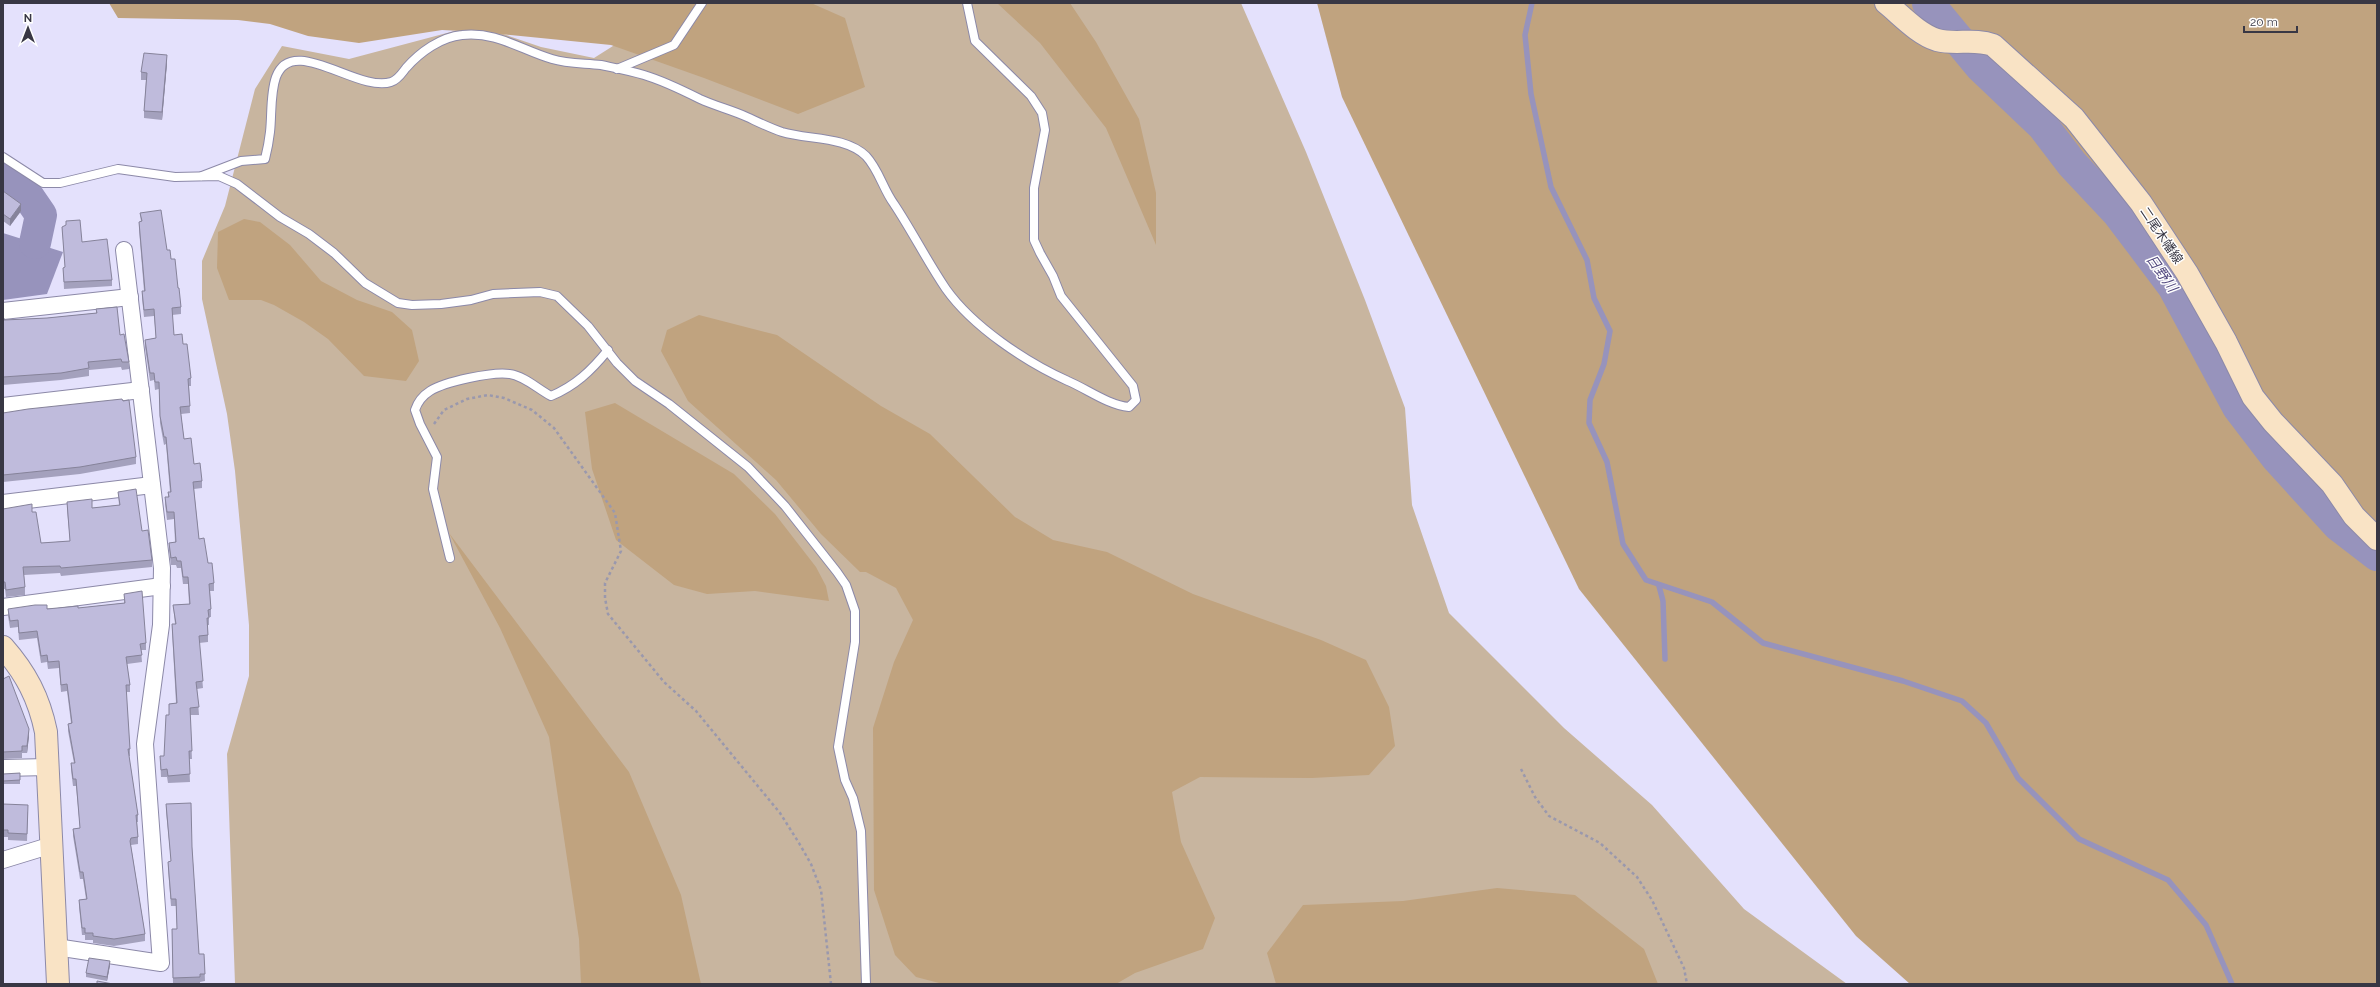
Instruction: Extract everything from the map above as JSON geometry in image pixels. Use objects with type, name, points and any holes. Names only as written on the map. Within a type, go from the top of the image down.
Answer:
[{"type":"main road","name":"二尾木幡線","points":[[1886,3],[1927,36],[1939,40],[1980,41],[1993,45],[2074,118],[2140,203],[2187,273],[2226,342],[2253,397],[2264,413],[2332,484],[2354,516],[2377,539]]},
{"type":"main road","points":[[3,647],[28,678],[42,710],[46,732],[58,984]]},
{"type":"street","points":[[56,947],[161,963],[145,744],[161,625],[162,586],[152,485],[124,250]]},
{"type":"street","points":[[3,311],[130,297]]},
{"type":"street","points":[[3,406],[141,390]]},
{"type":"street","points":[[3,503],[152,485]]},
{"type":"street","points":[[3,607],[162,586]]},
{"type":"street","points":[[3,768],[48,767]]},
{"type":"street","points":[[3,860],[52,845]]},
{"type":"lane","points":[[617,69],[674,45],[702,3]]},
{"type":"lane","points":[[202,176],[241,161],[265,160],[270,133],[276,76],[284,65],[292,60],[316,64],[354,79],[376,84],[388,83],[394,82],[407,67],[435,43],[462,35],[484,35],[522,46],[550,59],[617,69],[644,75],[678,87],[700,99],[780,131],[808,139],[829,139],[853,147],[864,154],[876,171],[889,198],[946,288],[959,305],[994,338],[1059,377],[1112,403],[1129,407],[1136,400],[1133,386],[1061,296],[1034,240],[1034,188],[1045,130],[1042,113],[1031,96],[975,41],[967,3]]},
{"type":"lane","points":[[3,157],[43,183],[60,184],[118,168],[175,177],[219,176],[237,184],[328,248],[375,290],[398,303],[412,305],[441,304],[471,300],[493,294],[540,292],[557,296],[588,326],[634,382],[670,404],[748,467],[785,506],[846,585],[855,610],[855,642],[838,747],[845,780],[853,798],[861,831],[866,984]]},
{"type":"lane","points":[[450,558],[433,488],[436,457],[415,410],[419,400],[431,390],[493,374],[511,374],[522,378],[551,396],[566,390],[584,377],[608,350]]},
{"type":"path","points":[[425,435],[444,410],[467,399],[488,395],[504,398],[532,410],[554,428],[615,512],[621,550],[605,583],[605,598],[608,614],[654,671],[696,710],[780,813],[811,864],[821,890],[831,984]]},
{"type":"path","points":[[1521,769],[1535,796],[1549,816],[1600,843],[1638,877],[1652,900],[1684,968],[1687,984]]},
{"type":"shaded area","points":[[109,3],[811,3],[845,18],[865,87],[798,114],[704,78],[611,45],[479,32],[442,30],[359,43],[308,36],[270,24],[238,20],[118,18]]},
{"type":"shaded area","points":[[681,3],[1241,3],[1306,152],[1365,300],[1405,408],[1412,505],[1449,613],[1564,728],[1652,805],[1744,909],[1847,984],[235,984],[227,754],[249,676],[249,625],[235,471],[227,414],[202,299],[202,261],[225,206],[255,89],[282,46],[349,59],[477,25],[541,47],[594,58]]},
{"type":"shaded area","points":[[997,3],[1070,3],[1096,42],[1139,119],[1156,193],[1156,245],[1106,128],[1040,43]]},
{"type":"shaded area","points":[[1317,3],[2377,3],[2377,984],[1910,984],[1856,936],[1579,589],[1342,97]]},
{"type":"shaded area","points":[[244,219],[260,222],[290,245],[321,281],[357,300],[392,312],[412,330],[419,361],[406,381],[364,376],[328,339],[304,322],[274,305],[261,300],[229,300],[217,268],[218,232]]},
{"type":"shaded area","points":[[3,233],[63,252],[47,294],[3,300]]},
{"type":"shaded area","points":[[699,315],[777,335],[881,406],[930,434],[1015,517],[1053,540],[1107,552],[1193,594],[1321,640],[1366,660],[1389,707],[1395,746],[1369,775],[1312,778],[1200,777],[1172,792],[1181,842],[1215,918],[1203,949],[1135,973],[1116,984],[943,984],[916,977],[895,955],[874,890],[873,728],[894,662],[913,620],[896,588],[866,572],[860,572],[821,534],[776,480],[688,401],[661,351],[667,330]]},
{"type":"shaded area","points":[[615,403],[734,474],[775,514],[816,567],[826,586],[829,601],[755,591],[707,594],[674,585],[616,540],[592,469],[585,412]]},
{"type":"shaded area","points":[[449,533],[629,772],[681,895],[701,984],[581,984],[579,939],[549,737],[500,628]]},
{"type":"shaded area","points":[[1497,888],[1575,895],[1644,949],[1658,984],[1276,984],[1267,953],[1303,905],[1403,901]]},
{"type":"building","points":[[144,53],[167,55],[162,112],[144,111],[147,73],[141,72]]},
{"type":"building","points":[[3,191],[21,204],[10,219],[3,214]]},
{"type":"building","points":[[161,210],[167,250],[170,250],[171,259],[175,259],[181,307],[172,308],[174,335],[182,334],[183,344],[187,344],[191,378],[188,379],[190,406],[180,407],[184,439],[191,438],[194,464],[200,463],[202,481],[193,482],[199,539],[204,538],[208,563],[212,563],[214,583],[209,584],[211,609],[208,610],[209,618],[207,618],[208,635],[199,636],[203,681],[196,682],[199,707],[190,708],[192,751],[189,751],[190,774],[168,776],[167,769],[161,770],[160,756],[164,756],[166,715],[169,715],[169,704],[177,703],[172,624],[176,624],[173,605],[190,604],[188,577],[183,577],[181,561],[177,561],[176,557],[171,558],[169,543],[176,542],[174,512],[167,512],[165,497],[169,497],[168,492],[171,492],[166,437],[164,437],[160,416],[159,382],[155,382],[154,373],[150,373],[145,340],[156,338],[154,309],[144,310],[142,291],[145,291],[139,222],[142,221],[140,213]]},
{"type":"building","points":[[80,220],[82,242],[107,239],[112,280],[64,282],[63,268],[65,267],[62,227],[66,225],[66,221]]},
{"type":"building","points":[[117,307],[120,335],[124,334],[129,362],[122,362],[121,359],[88,362],[89,368],[61,373],[3,377],[3,318],[4,320],[47,318],[97,313],[96,309]]},
{"type":"building","points":[[122,399],[123,401],[129,400],[136,457],[80,467],[3,475],[3,413]]},
{"type":"building","points":[[136,489],[142,531],[148,530],[152,560],[61,568],[60,566],[23,567],[25,587],[6,590],[5,582],[3,582],[3,509],[32,504],[32,512],[36,512],[41,543],[70,541],[67,502],[92,499],[92,508],[120,505],[118,492]]},
{"type":"building","points":[[142,591],[146,643],[140,644],[142,655],[126,657],[130,685],[126,685],[130,749],[128,749],[138,815],[136,815],[138,837],[131,838],[130,841],[145,934],[114,939],[93,936],[93,933],[85,933],[85,928],[82,928],[79,900],[87,899],[83,872],[80,872],[73,829],[80,828],[76,779],[73,779],[71,763],[75,763],[68,724],[72,723],[67,684],[61,685],[59,661],[48,662],[47,655],[41,656],[37,631],[19,633],[18,620],[10,621],[8,609],[35,605],[47,605],[47,609],[78,606],[78,608],[125,603],[124,594]]},
{"type":"building","points":[[9,676],[29,729],[27,746],[22,746],[22,751],[3,752],[3,679]]},
{"type":"building","points":[[20,773],[20,780],[3,781],[3,774]]},
{"type":"building","points":[[191,803],[192,847],[199,954],[204,954],[205,974],[200,974],[200,977],[173,978],[172,929],[177,929],[176,899],[171,899],[168,862],[171,861],[166,804]]},
{"type":"building","points":[[3,804],[28,805],[27,834],[8,833],[8,830],[3,830]]},
{"type":"building","points":[[89,958],[110,961],[107,977],[86,973]]},
{"type":"building","points":[[97,981],[113,984],[97,984]]},
{"type":"waterway","points":[[1532,3],[1525,35],[1531,94],[1551,187],[1587,260],[1594,298],[1610,331],[1604,364],[1590,400],[1589,423],[1607,462],[1623,544],[1646,580],[1712,602],[1763,643],[1903,681],[1962,701],[1986,723],[2018,778],[2079,839],[2168,880],[2206,925],[2232,984]]},
{"type":"waterway","name":"日野川","points":[[1928,3],[1981,67],[2043,126],[2072,164],[2118,213],[2173,286],[2238,407],[2277,458],[2338,525],[2377,555]]},
{"type":"waterway","points":[[3,175],[28,196],[41,215],[35,243]]},
{"type":"waterway","points":[[1659,586],[1663,601],[1665,659]]}]
